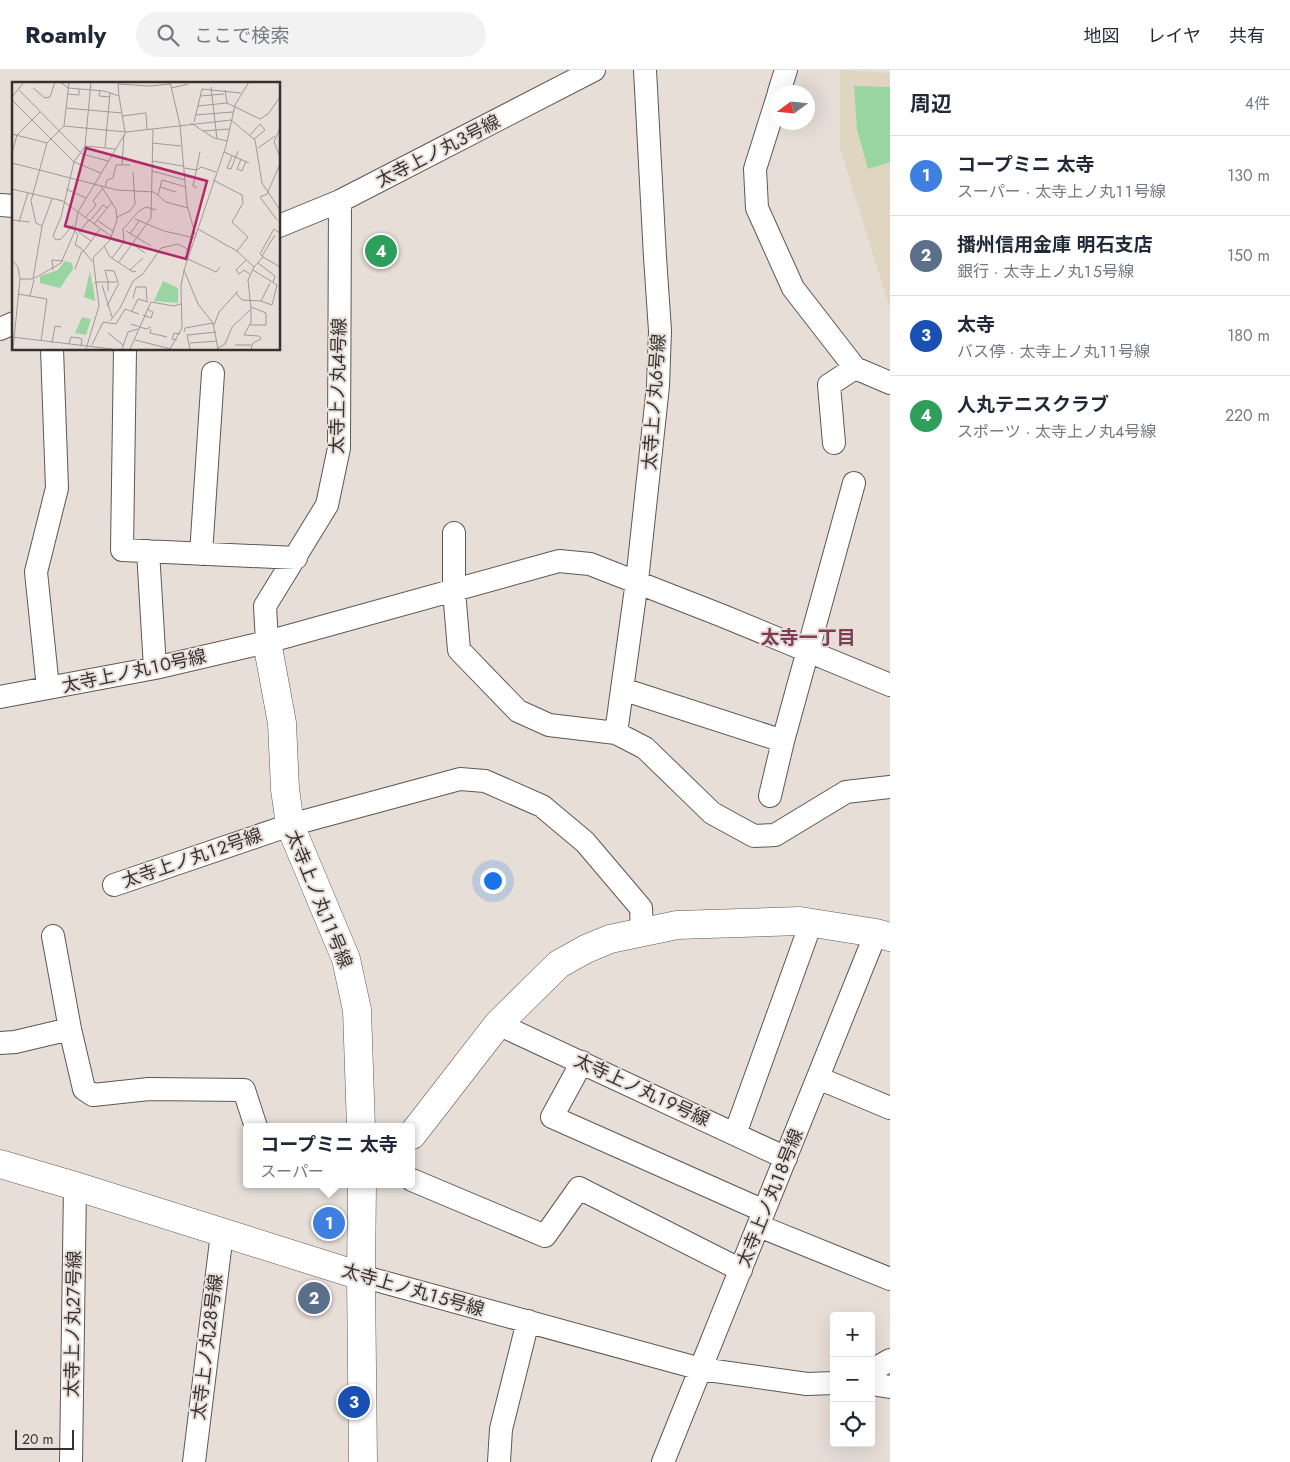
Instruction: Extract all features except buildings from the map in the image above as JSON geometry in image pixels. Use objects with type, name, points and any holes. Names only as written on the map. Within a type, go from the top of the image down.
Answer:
[{"type":"street","name":"太寺上ノ丸３号線","points":[[280,226],[340,201],[594,70]]},
{"type":"street","name":"太寺上ノ丸６号線","points":[[616,733],[637,581],[658,386],[660,331],[654,249],[646,70]]},
{"type":"street","points":[[781,85],[786,70]]},
{"type":"street","points":[[770,121],[755,169],[757,208],[793,288],[855,368],[890,383]]},
{"type":"street","name":"太寺上ノ丸４号線","points":[[267,642],[265,606],[327,505],[339,448],[340,201]]},
{"type":"street","points":[[0,329],[12,324]]},
{"type":"street","points":[[48,688],[36,572],[56,488],[52,350]]},
{"type":"street","points":[[125,350],[122,550],[296,558]]},
{"type":"street","points":[[834,443],[828,385],[855,368]]},
{"type":"street","points":[[201,554],[213,373]]},
{"type":"street","points":[[770,796],[783,741],[854,483]]},
{"type":"street","points":[[454,533],[454,591],[459,650],[518,711],[549,725],[616,733],[645,748],[712,813],[754,836],[775,835],[846,792],[890,787]]},
{"type":"street","points":[[148,552],[156,668]]},
{"type":"street","name":"太寺上ノ丸１０号線","points":[[0,698],[156,668],[267,642],[559,561],[590,564],[637,581],[890,685]]},
{"type":"street","name":"太寺上ノ丸１１号線","points":[[267,642],[282,723],[285,789],[290,825],[346,959],[357,1010],[361,1123]]},
{"type":"street","points":[[622,689],[783,741]]},
{"type":"street","name":"太寺上ノ丸１２号線","points":[[114,885],[290,825],[460,778],[485,781],[542,806],[584,842],[641,908],[642,932]]},
{"type":"street","points":[[415,1131],[498,1024],[559,964],[586,949],[610,939],[677,925],[800,921],[883,935]]},
{"type":"street","points":[[735,1134],[811,923]]},
{"type":"street","name":"太寺上ノ丸１８号線","points":[[663,1462],[818,1078],[883,935]]},
{"type":"street","points":[[53,936],[70,1029],[84,1089],[93,1095],[149,1089],[244,1090],[255,1123]]},
{"type":"street","name":"太寺上ノ丸１９号線","points":[[498,1024],[786,1158]]},
{"type":"street","points":[[0,1042],[15,1042],[70,1029]]},
{"type":"street","points":[[582,1062],[552,1117],[890,1279]]},
{"type":"street","points":[[818,1078],[890,1108]]},
{"type":"street","name":"太寺上ノ丸１５号線","points":[[0,1164],[361,1276],[701,1369],[807,1384],[830,1383]]},
{"type":"street","points":[[415,1181],[545,1236],[579,1188],[741,1270]]},
{"type":"street","name":"太寺上ノ丸２７号線","points":[[70,1462],[75,1186]]},
{"type":"street","points":[[363,1462],[361,1276],[364,1188]]},
{"type":"street","name":"太寺上ノ丸２８号線","points":[[194,1462],[222,1233]]},
{"type":"street","points":[[499,1462],[501,1430],[528,1322]]},
{"type":"street","points":[[875,1369],[890,1360]]},
{"type":"street","points":[[875,1385],[890,1387]]},
{"type":"shaded area","points":[[840,70],[890,73],[890,309],[840,148]]},
{"type":"green space","points":[[854,86],[890,87],[890,162],[868,169],[857,129]]},
{"type":"place","name":"人丸テニスクラブ","points":[[381,251]]},
{"type":"place","name":"コープミニ 太寺","points":[[329,1223]]},
{"type":"place","name":"播州信用金庫 明石支店","points":[[314,1298]]},
{"type":"place","name":"太寺","points":[[354,1402]]},
{"type":"district","name":"太寺一丁目","points":[[808,637]]}]
